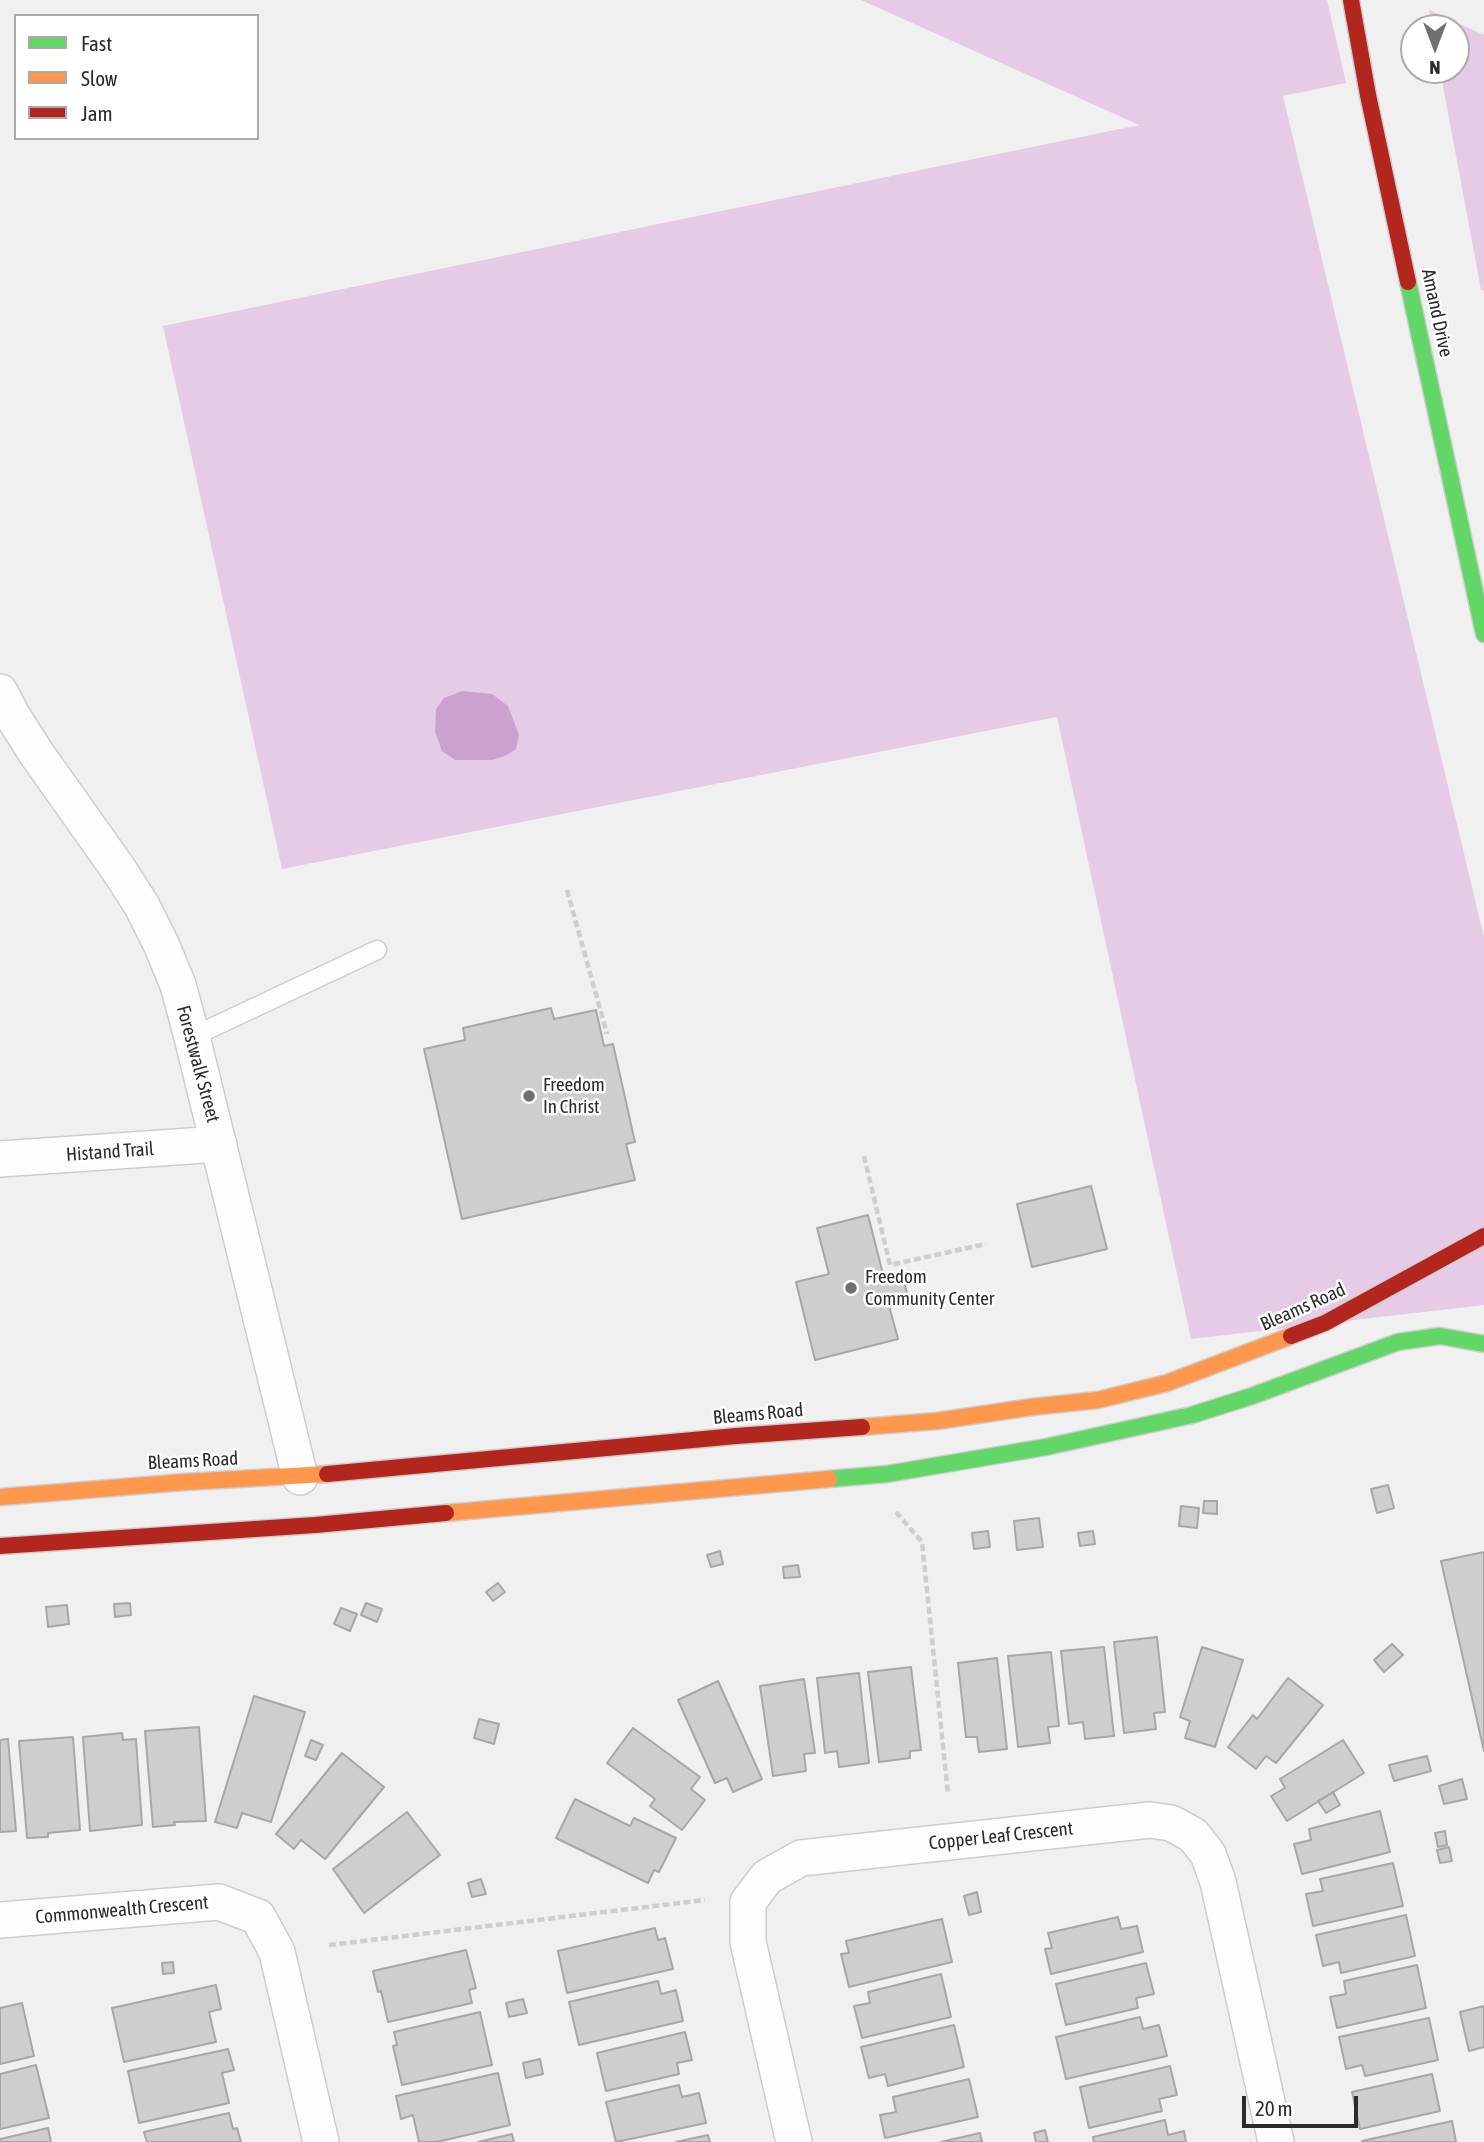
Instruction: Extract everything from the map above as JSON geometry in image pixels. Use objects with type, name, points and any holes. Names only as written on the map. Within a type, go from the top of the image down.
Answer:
[{"type":"main road","name":"Amand Drive","points":[[1351,0],[1368,95],[1484,634]]},
{"type":"main road","name":"Bleams Road","points":[[0,1497],[185,1482],[300,1477],[736,1436],[937,1421],[1098,1400],[1167,1383],[1325,1323],[1484,1236]]},
{"type":"main road","points":[[0,1546],[328,1524],[887,1474],[1046,1447],[1192,1415],[1252,1396],[1398,1342],[1440,1336],[1484,1344]]},
{"type":"street","name":"Forestwalk Street","points":[[0,692],[36,753],[142,906],[177,985],[219,1144],[300,1477]]},
{"type":"street","name":"Histand Trail","points":[[0,1159],[219,1144]]},
{"type":"street","name":"Copper Leaf Crescent","points":[[794,2142],[748,1942],[748,1902],[767,1877],[800,1858],[1150,1820],[1171,1823],[1193,1835],[1208,1854],[1218,1882],[1276,2142]]},
{"type":"street","name":"Commonwealth Crescent","points":[[0,1920],[219,1902],[258,1917],[277,1952],[321,2142]]},
{"type":"lane","points":[[192,1037],[377,950]]},
{"type":"path","points":[[567,890],[607,1034]]},
{"type":"path","points":[[864,1156],[890,1265],[986,1244]]},
{"type":"path","points":[[922,1542],[948,1794]]},
{"type":"path","points":[[329,1945],[705,1900]]},
{"type":"shaded area","points":[[861,0],[1327,0],[1346,83],[1283,96],[1484,937],[1484,1305],[1191,1339],[1057,717],[282,869],[163,326],[1139,125]]},
{"type":"shaded area","points":[[1470,29],[1484,35],[1484,291],[1481,290],[1443,84],[1470,84]]},
{"type":"shaded area","points":[[462,691],[492,694],[508,706],[519,735],[516,749],[492,760],[455,760],[442,751],[435,732],[436,709],[444,698]]},
{"type":"building","name":"Freedom In Christ","points":[[551,1008],[554,1019],[596,1010],[604,1046],[613,1044],[635,1142],[626,1144],[635,1180],[462,1219],[424,1049],[465,1040],[463,1028]]},
{"type":"building","points":[[1091,1186],[1107,1249],[1032,1267],[1017,1204]]},
{"type":"building","name":"Freedom Community Center","points":[[868,1215],[884,1278],[902,1274],[907,1293],[887,1298],[898,1339],[815,1360],[796,1282],[829,1274],[817,1228]]},
{"type":"building","points":[[1388,1485],[1394,1508],[1377,1513],[1371,1489]]},
{"type":"building","points":[[1204,1501],[1217,1501],[1217,1514],[1203,1513]]},
{"type":"building","points":[[1181,1506],[1199,1508],[1197,1528],[1179,1526]]},
{"type":"building","points":[[1039,1518],[1043,1547],[1017,1550],[1014,1521]]},
{"type":"building","points":[[988,1531],[990,1547],[974,1549],[972,1533]]},
{"type":"building","points":[[1093,1531],[1095,1544],[1080,1546],[1078,1533]]},
{"type":"building","points":[[720,1551],[723,1564],[711,1567],[707,1555]]},
{"type":"building","points":[[1484,1552],[1484,1751],[1441,1561]]},
{"type":"building","points":[[798,1565],[800,1577],[784,1578],[783,1567]]},
{"type":"building","points":[[498,1583],[505,1592],[493,1601],[486,1592]]},
{"type":"building","points":[[130,1603],[131,1615],[115,1617],[114,1604]]},
{"type":"building","points":[[366,1603],[382,1609],[377,1622],[361,1615]]},
{"type":"building","points":[[67,1605],[69,1624],[48,1627],[46,1607]]},
{"type":"building","points":[[341,1608],[357,1614],[350,1631],[334,1624]]},
{"type":"building","points":[[1157,1637],[1165,1712],[1154,1713],[1156,1729],[1124,1733],[1114,1642]]},
{"type":"building","points":[[1392,1644],[1403,1655],[1384,1672],[1374,1660]]},
{"type":"building","points":[[1104,1647],[1114,1736],[1085,1739],[1083,1722],[1069,1724],[1061,1651]]},
{"type":"building","points":[[1202,1647],[1243,1660],[1215,1747],[1185,1738],[1190,1721],[1180,1717]]},
{"type":"building","points":[[1051,1652],[1059,1726],[1048,1727],[1050,1743],[1018,1747],[1008,1656]]},
{"type":"building","points":[[997,1658],[1007,1749],[979,1752],[977,1737],[966,1737],[958,1663]]},
{"type":"building","points":[[911,1667],[921,1750],[910,1751],[910,1758],[879,1762],[868,1672]]},
{"type":"building","points":[[859,1673],[869,1763],[839,1767],[837,1751],[825,1753],[817,1678]]},
{"type":"building","points":[[1288,1678],[1323,1705],[1276,1763],[1266,1756],[1256,1769],[1228,1747],[1253,1715],[1257,1719]]},
{"type":"building","points":[[804,1679],[815,1753],[804,1754],[806,1771],[773,1776],[760,1686]]},
{"type":"building","points":[[718,1681],[762,1779],[733,1792],[727,1778],[715,1783],[678,1700]]},
{"type":"building","points":[[254,1696],[305,1712],[271,1822],[242,1813],[237,1828],[215,1822]]},
{"type":"building","points":[[479,1719],[499,1724],[494,1744],[474,1738]]},
{"type":"building","points":[[199,1727],[206,1821],[174,1822],[175,1825],[153,1827],[145,1731]]},
{"type":"building","points":[[633,1728],[700,1777],[691,1789],[705,1800],[682,1830],[650,1806],[655,1799],[607,1763]]},
{"type":"building","points":[[122,1733],[123,1740],[136,1739],[142,1825],[90,1831],[83,1737]]},
{"type":"building","points":[[73,1737],[80,1830],[48,1833],[48,1837],[27,1838],[19,1741]]},
{"type":"building","points":[[8,1739],[16,1831],[0,1832],[0,1740]]},
{"type":"building","points":[[311,1740],[323,1745],[316,1760],[305,1756]]},
{"type":"building","points":[[1343,1740],[1364,1773],[1287,1821],[1271,1796],[1285,1788],[1280,1779]]},
{"type":"building","points":[[342,1753],[384,1787],[325,1859],[301,1840],[294,1849],[276,1834]]},
{"type":"building","points":[[1427,1756],[1431,1771],[1394,1781],[1389,1765]]},
{"type":"building","points":[[1462,1779],[1467,1799],[1444,1804],[1439,1786]]},
{"type":"building","points":[[1333,1792],[1340,1805],[1326,1813],[1318,1801]]},
{"type":"building","points":[[575,1799],[630,1826],[634,1818],[676,1838],[659,1872],[654,1870],[648,1883],[556,1838]]},
{"type":"building","points":[[1380,1811],[1390,1852],[1302,1874],[1294,1844],[1311,1840],[1309,1829]]},
{"type":"building","points":[[407,1812],[440,1855],[364,1913],[333,1869]]},
{"type":"building","points":[[1445,1831],[1447,1845],[1438,1847],[1435,1833]]},
{"type":"building","points":[[1449,1847],[1452,1861],[1440,1863],[1437,1850]]},
{"type":"building","points":[[1393,1863],[1403,1906],[1313,1926],[1306,1894],[1323,1891],[1320,1879]]},
{"type":"building","points":[[481,1879],[486,1894],[472,1897],[468,1883]]},
{"type":"building","points":[[977,1892],[981,1912],[969,1915],[964,1896]]},
{"type":"building","points":[[1406,1915],[1415,1956],[1341,1973],[1339,1962],[1323,1966],[1316,1935]]},
{"type":"building","points":[[1118,1917],[1121,1929],[1137,1926],[1143,1952],[1051,1974],[1045,1949],[1052,1948],[1048,1933]]},
{"type":"building","points":[[942,1919],[952,1962],[849,1987],[841,1954],[849,1953],[846,1941]]},
{"type":"building","points":[[655,1928],[658,1940],[665,1938],[673,1969],[567,1993],[558,1951]]},
{"type":"building","points":[[466,1950],[476,1988],[469,1990],[472,2003],[388,2022],[373,1971]]},
{"type":"building","points":[[173,1962],[174,1973],[163,1974],[162,1963]]},
{"type":"building","points":[[1146,1963],[1154,1994],[1136,1998],[1138,2008],[1066,2025],[1056,1984]]},
{"type":"building","points":[[1417,1965],[1426,2008],[1337,2028],[1330,1997],[1346,1994],[1344,1981]]},
{"type":"building","points":[[941,1974],[951,2017],[862,2038],[854,2006],[870,2003],[868,1992]]},
{"type":"building","points":[[658,1981],[661,1994],[676,1990],[683,2021],[579,2045],[569,2002]]},
{"type":"building","points":[[216,1985],[221,2009],[209,2012],[216,2042],[124,2062],[112,2008]]},
{"type":"building","points":[[523,1999],[527,2013],[509,2017],[506,2003]]},
{"type":"building","points":[[22,2003],[34,2056],[0,2064],[0,2008]]},
{"type":"building","points":[[1484,2006],[1484,2047],[1469,2051],[1460,2012]]},
{"type":"building","points":[[480,2012],[492,2065],[402,2085],[393,2046],[397,2045],[394,2032]]},
{"type":"building","points":[[1140,2017],[1143,2029],[1159,2025],[1167,2056],[1066,2079],[1056,2037]]},
{"type":"building","points":[[1429,2018],[1438,2060],[1365,2076],[1362,2065],[1346,2069],[1339,2037]]},
{"type":"building","points":[[954,2025],[964,2067],[888,2086],[885,2074],[869,2078],[861,2047]]},
{"type":"building","points":[[685,2032],[692,2060],[677,2063],[679,2074],[606,2091],[597,2053]]},
{"type":"building","points":[[228,2049],[234,2070],[222,2073],[229,2103],[139,2123],[128,2071]]},
{"type":"building","points":[[540,2059],[543,2074],[526,2078],[523,2063]]},
{"type":"building","points":[[36,2065],[49,2118],[0,2129],[0,2074]]},
{"type":"building","points":[[1170,2066],[1177,2095],[1159,2099],[1162,2111],[1089,2128],[1080,2087]]},
{"type":"building","points":[[498,2073],[510,2125],[437,2142],[419,2142],[413,2115],[401,2119],[396,2096]]},
{"type":"building","points":[[1432,2074],[1440,2111],[1360,2129],[1352,2092]]},
{"type":"building","points":[[969,2079],[978,2117],[885,2138],[880,2115],[896,2112],[893,2097]]},
{"type":"building","points":[[679,2085],[682,2097],[699,2093],[706,2123],[616,2142],[606,2102]]},
{"type":"building","points":[[229,2113],[233,2129],[237,2128],[241,2142],[147,2142],[144,2132]]},
{"type":"building","points":[[1165,2120],[1168,2135],[1184,2131],[1186,2142],[1094,2142],[1093,2137]]},
{"type":"building","points":[[1452,2121],[1456,2142],[1362,2141]]},
{"type":"building","points":[[48,2128],[51,2142],[0,2142],[0,2139]]},
{"type":"building","points":[[1045,2130],[1048,2142],[1036,2142],[1034,2133]]},
{"type":"building","points":[[980,2133],[982,2142],[941,2142]]},
{"type":"building","points":[[512,2134],[514,2142],[478,2142]]},
{"type":"building","points":[[708,2135],[710,2142],[676,2142]]},
{"type":"traffic: fast","points":[[1408,282],[1484,634]]},
{"type":"traffic: fast","points":[[829,1479],[887,1474],[1046,1447],[1192,1415],[1252,1396],[1398,1342],[1440,1336],[1484,1344]]},
{"type":"traffic: slow","points":[[862,1427],[937,1421],[1098,1400],[1167,1383],[1291,1336]]},
{"type":"traffic: slow","points":[[0,1497],[327,1474]]},
{"type":"traffic: slow","points":[[446,1513],[829,1479]]},
{"type":"traffic: jam","points":[[1351,0],[1368,95],[1408,282]]},
{"type":"traffic: jam","points":[[1291,1336],[1325,1323],[1484,1236]]},
{"type":"traffic: jam","points":[[327,1474],[862,1427]]},
{"type":"traffic: jam","points":[[0,1546],[315,1525],[446,1513]]},
{"type":"place","name":"Freedom In Christ","points":[[529,1096]]},
{"type":"place","name":"Freedom Community Center","points":[[851,1288]]}]
